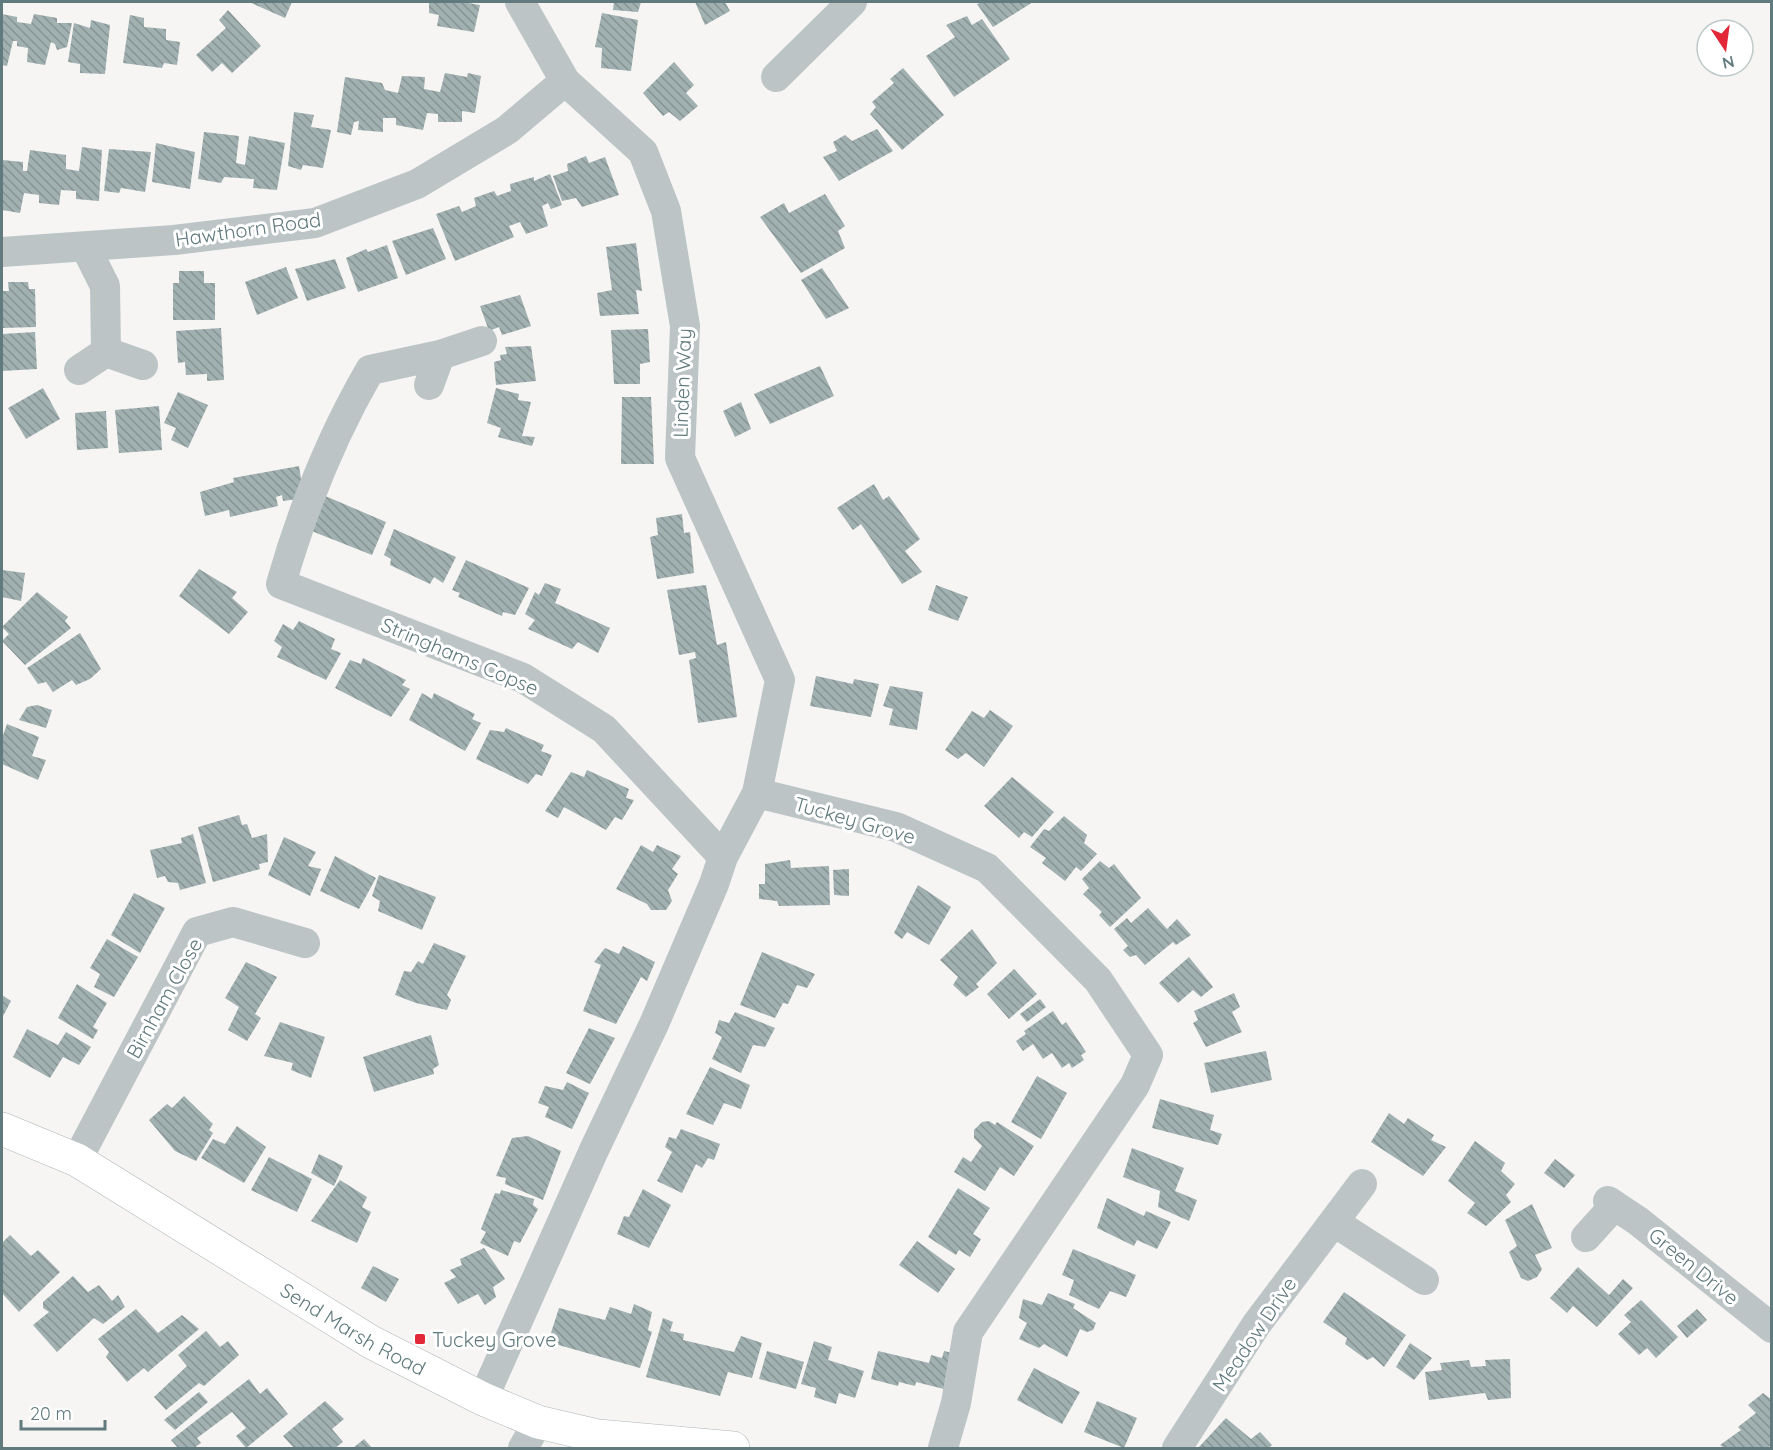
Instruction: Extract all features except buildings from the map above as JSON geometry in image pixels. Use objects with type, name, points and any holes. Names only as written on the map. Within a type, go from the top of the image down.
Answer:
[{"type":"main road","name":"Send Marsh Road","points":[[2,1128],[77,1160],[371,1342],[483,1399],[531,1435],[598,1436],[733,1449]]},
{"type":"street","name":"Linden Way","points":[[520,2],[565,81],[643,153],[666,211],[685,326],[680,458],[780,680],[757,793]]},
{"type":"street","points":[[776,77],[852,2]]},
{"type":"street","name":"Hawthorn Road","points":[[2,252],[86,248],[174,240],[315,223],[417,184],[507,130],[565,81]]},
{"type":"street","points":[[86,248],[105,286],[106,352]]},
{"type":"street","points":[[429,385],[440,355],[482,341]]},
{"type":"street","points":[[106,352],[143,365]]},
{"type":"street","points":[[79,370],[106,352]]},
{"type":"street","name":"Stringhams Copse","points":[[440,355],[370,370],[342,420],[300,517],[281,584],[523,678],[604,729],[723,857]]},
{"type":"street","points":[[483,1399],[594,1150],[654,1024],[714,885],[723,857],[757,793]]},
{"type":"street","name":"Tuckey Grove","points":[[757,793],[896,827],[987,868],[1098,980],[1148,1055],[1135,1085],[968,1332],[957,1403],[943,1449]]},
{"type":"street","name":"Birnham Close","points":[[77,1160],[197,932],[233,922],[305,943]]},
{"type":"street","name":"Meadow Drive","points":[[1177,1449],[1256,1325],[1362,1184]]},
{"type":"street","name":"Green Drive","points":[[1586,1237],[1611,1204],[1638,1221],[1772,1328]]},
{"type":"street","points":[[1334,1222],[1424,1280]]},
{"type":"place","name":"Tuckey Grove","points":[[420,1339]]}]
